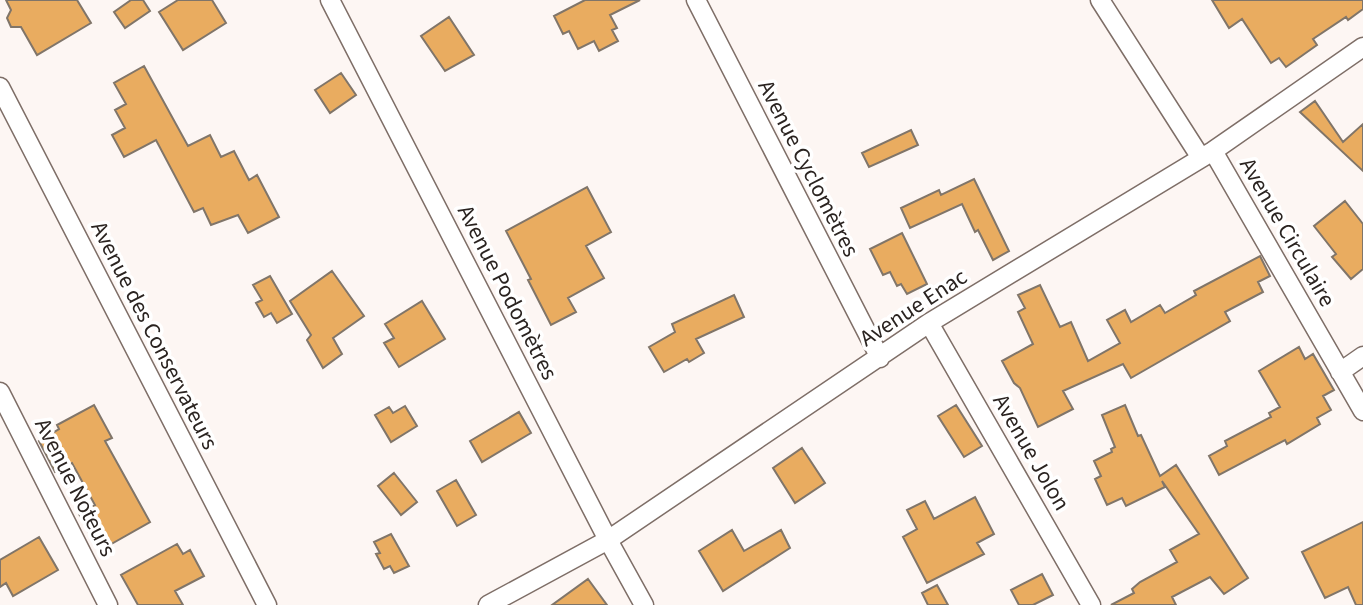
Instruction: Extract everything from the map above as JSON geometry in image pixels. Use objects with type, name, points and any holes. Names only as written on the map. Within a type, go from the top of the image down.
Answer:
[{"type":"street","name":"Avenue Podomètres","points":[[330,0],[643,605]]},
{"type":"street","name":"Avenue Cyclomètres","points":[[695,0],[880,358]]},
{"type":"street","name":"Avenue Circulaire","points":[[1100,0],[1207,154],[1363,411]]},
{"type":"street","name":"Avenue Enac","points":[[488,605],[608,540],[929,323],[1207,154],[1363,47]]},
{"type":"street","name":"Avenue des Conservateurs","points":[[0,87],[267,605]]},
{"type":"street","name":"Avenue Jolon","points":[[929,323],[1091,605]]},
{"type":"street","points":[[1340,372],[1363,356]]},
{"type":"street","name":"Avenue Noteurs","points":[[0,392],[108,605]]},
{"type":"building","points":[[6,0],[77,0],[91,23],[37,55],[21,27],[11,27],[7,18],[11,10]]},
{"type":"building","points":[[131,0],[143,0],[150,11],[125,28],[114,12]]},
{"type":"building","points":[[178,0],[212,0],[226,23],[183,50],[159,12]]},
{"type":"building","points":[[585,0],[640,0],[610,15],[617,28],[612,30],[618,41],[599,51],[594,41],[578,49],[569,31],[563,34],[554,16]]},
{"type":"building","points":[[1212,0],[1363,0],[1363,9],[1313,39],[1317,45],[1286,67],[1279,58],[1271,63],[1242,19],[1229,28]]},
{"type":"building","points":[[449,17],[474,55],[445,71],[421,36]]},
{"type":"building","points":[[144,66],[188,146],[210,135],[221,157],[234,151],[249,180],[257,175],[279,217],[248,233],[238,215],[211,225],[203,208],[194,212],[156,140],[124,157],[112,135],[125,128],[115,110],[126,104],[114,83]]},
{"type":"building","points":[[341,73],[356,95],[330,113],[315,90]]},
{"type":"building","points":[[1315,101],[1343,142],[1363,124],[1363,171],[1300,112]]},
{"type":"building","points":[[911,130],[918,145],[869,167],[862,153]]},
{"type":"building","points":[[974,179],[1009,251],[993,260],[978,230],[975,232],[962,204],[910,228],[901,208],[939,190],[941,195]]},
{"type":"building","points":[[587,187],[611,232],[586,246],[604,278],[568,298],[576,312],[551,325],[506,231]]},
{"type":"building","points":[[1345,201],[1363,224],[1363,269],[1351,279],[1332,257],[1336,254],[1314,226]]},
{"type":"building","points":[[902,233],[927,284],[907,294],[901,284],[897,286],[890,272],[883,275],[870,249]]},
{"type":"building","points":[[1260,256],[1270,276],[1258,282],[1263,292],[1225,312],[1230,321],[1131,378],[1123,364],[1063,391],[1073,409],[1038,427],[1020,388],[1014,383],[1002,361],[1033,344],[1018,312],[1025,308],[1018,295],[1040,285],[1060,327],[1071,322],[1088,361],[1120,343],[1107,320],[1125,310],[1131,322],[1160,305],[1165,313],[1196,295],[1194,291]]},
{"type":"building","points":[[332,271],[364,316],[333,338],[342,354],[323,368],[307,340],[311,335],[290,301]]},
{"type":"building","points":[[270,276],[292,314],[277,323],[271,313],[264,317],[256,303],[262,300],[253,285]]},
{"type":"building","points":[[734,295],[744,317],[696,339],[704,353],[664,372],[649,347],[675,332],[672,324]]},
{"type":"building","points":[[422,301],[445,339],[399,367],[384,343],[394,338],[385,324]]},
{"type":"building","points":[[1299,347],[1305,359],[1313,354],[1334,390],[1323,396],[1331,410],[1317,418],[1320,424],[1287,444],[1285,440],[1219,475],[1209,456],[1227,446],[1225,441],[1271,417],[1269,413],[1280,407],[1259,371]]},
{"type":"building","points":[[94,405],[112,438],[105,441],[150,522],[99,551],[79,514],[95,505],[72,463],[55,472],[39,441],[59,429],[57,425]]},
{"type":"building","points":[[956,405],[982,446],[964,457],[938,416]]},
{"type":"building","points":[[1125,405],[1160,476],[1176,465],[1248,578],[1224,594],[1210,577],[1172,597],[1176,605],[1111,605],[1134,593],[1132,589],[1140,582],[1177,562],[1170,550],[1199,534],[1162,481],[1165,487],[1126,506],[1122,498],[1107,505],[1095,479],[1101,476],[1094,461],[1112,452],[1111,449],[1115,447],[1102,415]]},
{"type":"building","points":[[405,406],[417,426],[391,442],[375,415],[389,407],[393,413]]},
{"type":"building","points":[[519,412],[531,433],[482,462],[470,441]]},
{"type":"building","points":[[802,448],[825,483],[795,503],[773,468]]},
{"type":"building","points":[[394,473],[417,502],[401,515],[378,486]]},
{"type":"building","points":[[456,480],[476,515],[457,526],[437,491]]},
{"type":"building","points":[[975,497],[994,534],[977,543],[984,554],[927,583],[903,537],[917,529],[907,510],[925,501],[934,519]]},
{"type":"building","points":[[1363,522],[1363,605],[1356,605],[1348,587],[1325,598],[1302,552]]},
{"type":"building","points":[[732,530],[744,551],[781,530],[790,548],[723,591],[699,551]]},
{"type":"building","points":[[391,534],[409,566],[394,573],[390,566],[384,569],[376,554],[380,553],[374,542]]},
{"type":"building","points":[[39,537],[58,570],[13,596],[6,583],[0,587],[0,560]]},
{"type":"building","points":[[177,544],[183,554],[190,550],[204,576],[175,591],[183,605],[138,605],[121,575]]},
{"type":"building","points":[[1042,574],[1053,595],[1033,605],[1019,605],[1011,590]]},
{"type":"building","points":[[588,579],[607,605],[552,605]]},
{"type":"building","points":[[937,585],[948,605],[928,605],[922,593]]}]
